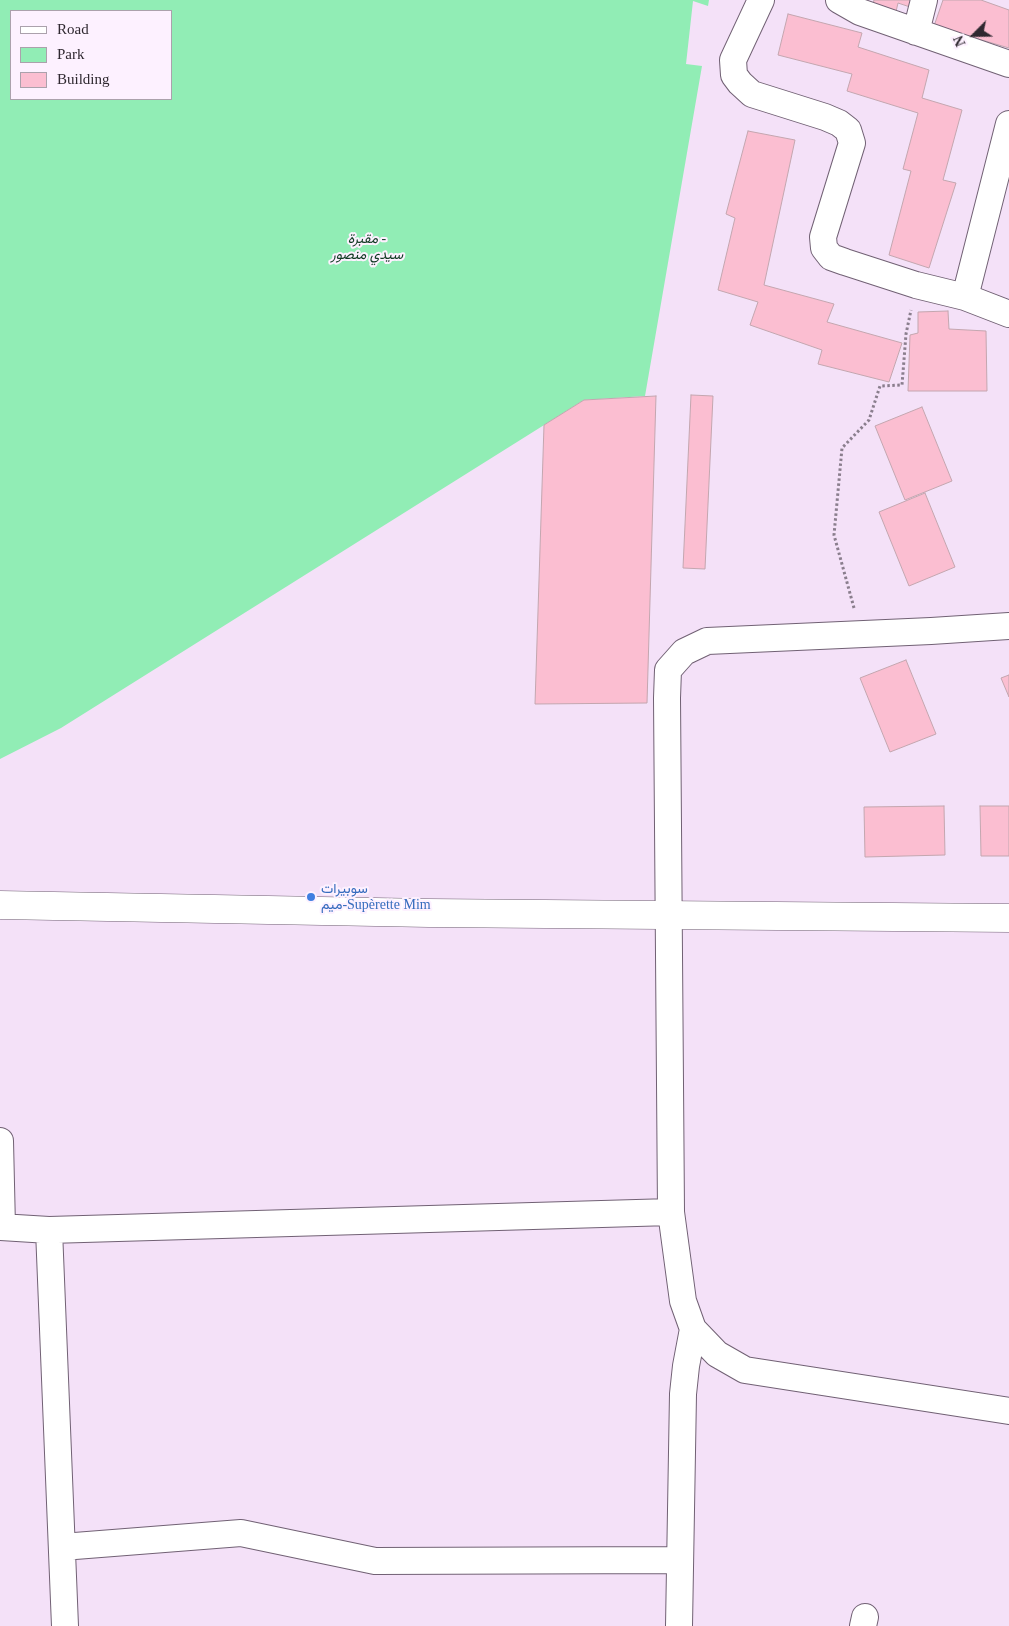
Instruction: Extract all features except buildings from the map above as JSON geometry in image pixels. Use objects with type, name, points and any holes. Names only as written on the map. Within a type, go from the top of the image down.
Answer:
[{"type":"main road","points":[[0,905],[429,913],[1009,918]]},
{"type":"street","points":[[761,0],[733,60],[734,75],[752,94],[826,116],[839,123],[848,130],[852,143],[823,238],[824,248],[831,257],[916,285],[965,297],[1009,314]]},
{"type":"street","points":[[839,0],[860,12],[1009,64]]},
{"type":"street","points":[[916,32],[924,0]]},
{"type":"street","points":[[965,297],[1009,124]]},
{"type":"street","points":[[1009,626],[707,641],[684,652],[668,670],[667,698],[671,1212],[683,1301],[693,1329],[717,1354],[744,1370],[1009,1411]]},
{"type":"street","points":[[0,1141],[1,1227],[49,1230],[671,1212]]},
{"type":"street","points":[[49,1230],[65,1626]]},
{"type":"street","points":[[679,1626],[683,1394],[693,1329]]},
{"type":"street","points":[[62,1547],[241,1533],[375,1561],[680,1560]]},
{"type":"path","points":[[861,634],[834,535],[842,448],[869,420],[880,386],[902,386],[906,334],[916,285]]},
{"type":"green space","name":"مقبرة - سيدي منصور","points":[[0,0],[709,0],[708,6],[693,1],[686,64],[702,66],[645,396],[584,400],[61,728],[0,759]]},
{"type":"place","name":"سوبيرات ميم-Supèrette Mim","points":[[311,897]]}]
